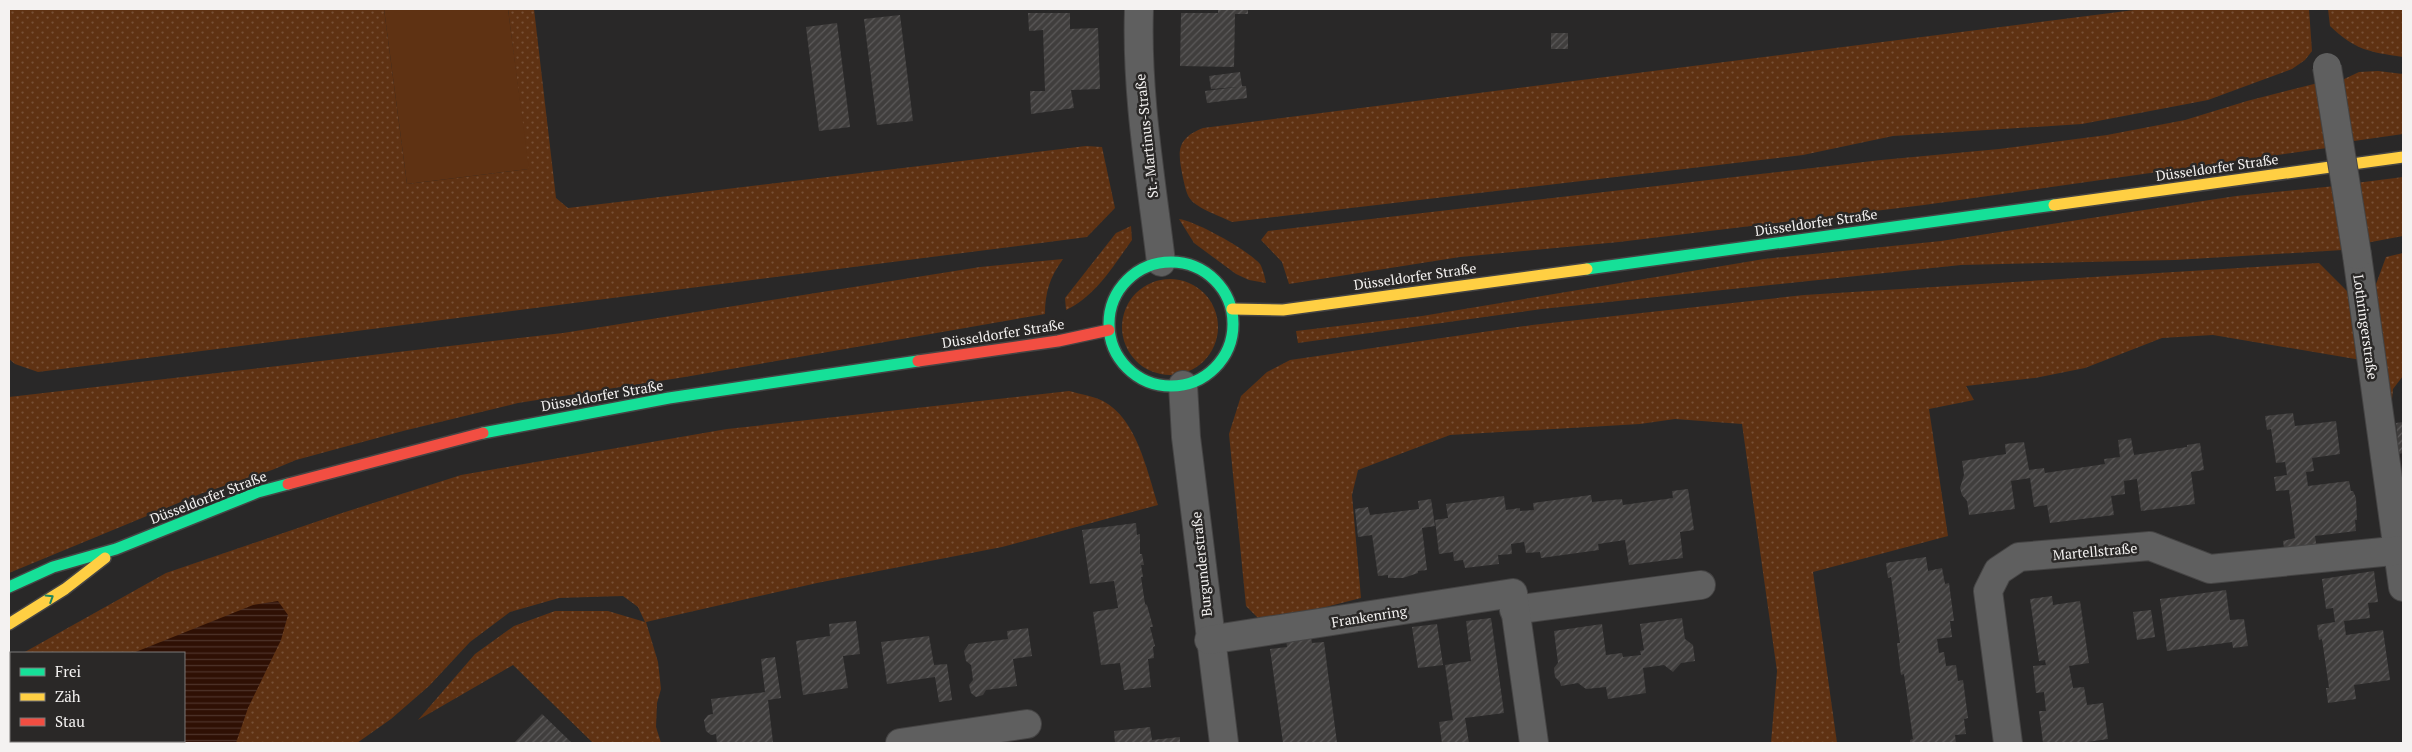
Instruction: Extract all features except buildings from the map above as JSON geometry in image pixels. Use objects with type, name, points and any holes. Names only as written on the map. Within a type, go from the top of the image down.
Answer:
[{"type":"main road","name":"Düsseldorfer Straße","points":[[1232,310],[1292,308],[2403,157]]},
{"type":"main road","points":[[1161,262],[1185,262],[1206,272],[1223,288],[1232,310],[1233,335],[1224,358],[1206,376],[1183,385],[1157,385],[1134,374],[1117,355],[1109,330],[1111,307],[1121,286],[1139,270],[1161,262]]},
{"type":"main road","name":"Düsseldorfer Straße","points":[[9,588],[53,567],[116,549],[258,492],[461,437],[669,398],[1048,342],[1109,330]]},
{"type":"main road","name":"Düsseldorfer Straße","points":[[9,624],[65,589],[116,549]]},
{"type":"street","name":"St.-Martinus-Straße","points":[[1139,9],[1138,48],[1144,129],[1161,262]]},
{"type":"street","name":"Lothringerstraße","points":[[2327,67],[2401,550],[2403,587]]},
{"type":"street","name":"Burgunderstraße","points":[[1183,385],[1186,437],[1209,640],[1224,743]]},
{"type":"street","name":"Martellstraße","points":[[2008,743],[1988,591],[1998,571],[2020,557],[2150,546],[2210,569],[2401,550]]},
{"type":"street","points":[[1514,610],[1701,585]]},
{"type":"street","name":"Frankenring","points":[[1209,640],[1513,593],[1534,743]]},
{"type":"street","points":[[900,743],[1027,724]]},
{"type":"shaded area","points":[[9,9],[384,9],[407,184],[528,169],[508,9],[534,9],[556,198],[568,208],[1086,146],[1102,147],[1115,208],[1087,237],[38,372],[15,364],[9,359]]},
{"type":"shaded area","points":[[384,9],[508,9],[529,169],[407,184]]},
{"type":"shaded area","points":[[2142,9],[2309,9],[2312,51],[2305,60],[2292,69],[2208,100],[2082,124],[1893,136],[1803,155],[1232,222],[1204,209],[1191,200],[1186,190],[1181,169],[1180,154],[1183,142],[1194,132],[1203,128]]},
{"type":"shaded area","points":[[2328,9],[2403,9],[2403,57],[2363,49],[2347,40],[2330,26]]},
{"type":"shaded area","points":[[2378,71],[2403,74],[2403,134],[2347,142],[2338,82],[2359,72]]},
{"type":"shaded area","points":[[2322,82],[2334,147],[1924,205],[1619,242],[1460,257],[1289,284],[1282,262],[1261,240],[1268,231],[1881,160],[1999,149],[2107,135],[2185,120],[2247,101]]},
{"type":"shaded area","points":[[2403,177],[2403,236],[2366,243],[2356,183]]},
{"type":"shaded area","points":[[2335,186],[2343,250],[2175,260],[1961,265],[1542,309],[1298,343],[1296,331],[1422,316],[1764,259],[1941,241],[2236,196]]},
{"type":"shaded area","points":[[1179,219],[1209,231],[1254,258],[1260,264],[1266,283],[1249,280],[1236,274],[1194,243]]},
{"type":"shaded area","points":[[1131,226],[1132,240],[1111,270],[1086,297],[1066,310],[1065,298],[1116,233]]},
{"type":"shaded area","points":[[2403,253],[2403,376],[2393,389],[2391,411],[2372,295],[2386,257]]},
{"type":"shaded area","points":[[1063,259],[1049,285],[1045,314],[685,377],[518,403],[403,431],[296,460],[200,494],[9,573],[9,397],[563,333],[980,267]]},
{"type":"shaded area","points":[[2319,263],[2352,296],[2361,360],[2213,335],[2162,338],[2085,368],[2035,378],[1966,386],[1974,400],[1929,409],[1948,536],[1813,572],[1837,743],[1771,743],[1777,671],[1742,424],[1675,419],[1640,424],[1450,435],[1358,470],[1352,495],[1361,598],[1263,623],[1246,606],[1229,434],[1241,396],[1267,372],[1290,360],[1532,325],[1804,295]]},
{"type":"shaded area","points":[[1170,279],[1188,282],[1204,293],[1215,309],[1218,327],[1215,345],[1204,361],[1188,372],[1170,375],[1152,372],[1136,361],[1125,345],[1122,327],[1125,309],[1136,293],[1152,282]]},
{"type":"shaded area","points":[[1069,391],[1103,401],[1115,409],[1124,420],[1145,462],[1158,505],[1002,547],[817,583],[646,622],[658,662],[661,689],[657,703],[656,727],[661,743],[593,743],[513,665],[418,720],[475,654],[514,626],[555,611],[608,611],[645,622],[638,607],[623,596],[559,598],[510,612],[470,642],[429,686],[391,719],[357,743],[9,743],[10,661],[10,742],[185,742],[185,652],[25,652],[166,573],[461,475],[727,429]]},
{"type":"shaded area","points":[[278,601],[288,615],[281,640],[248,708],[236,743],[72,743],[185,742],[185,652],[136,652],[253,605]]},
{"type":"traffic: fast","points":[[1587,269],[2054,205]]},
{"type":"traffic: fast","points":[[1171,262],[1195,267],[1215,280],[1228,300],[1233,324],[1228,348],[1215,368],[1195,381],[1171,386],[1147,381],[1127,368],[1114,348],[1109,324],[1114,300],[1127,280],[1147,267],[1171,262]]},
{"type":"traffic: fast","points":[[483,433],[669,398],[918,361]]},
{"type":"traffic: fast","points":[[9,587],[53,567],[116,549],[258,492],[288,484]]},
{"type":"traffic: slow","points":[[2054,205],[2403,157]]},
{"type":"traffic: slow","points":[[1232,309],[1283,310],[1587,269]]},
{"type":"traffic: slow","points":[[9,624],[65,589],[105,558]]},
{"type":"traffic: jam","points":[[918,361],[1058,341],[1109,330]]},
{"type":"traffic: jam","points":[[288,484],[483,433]]}]
